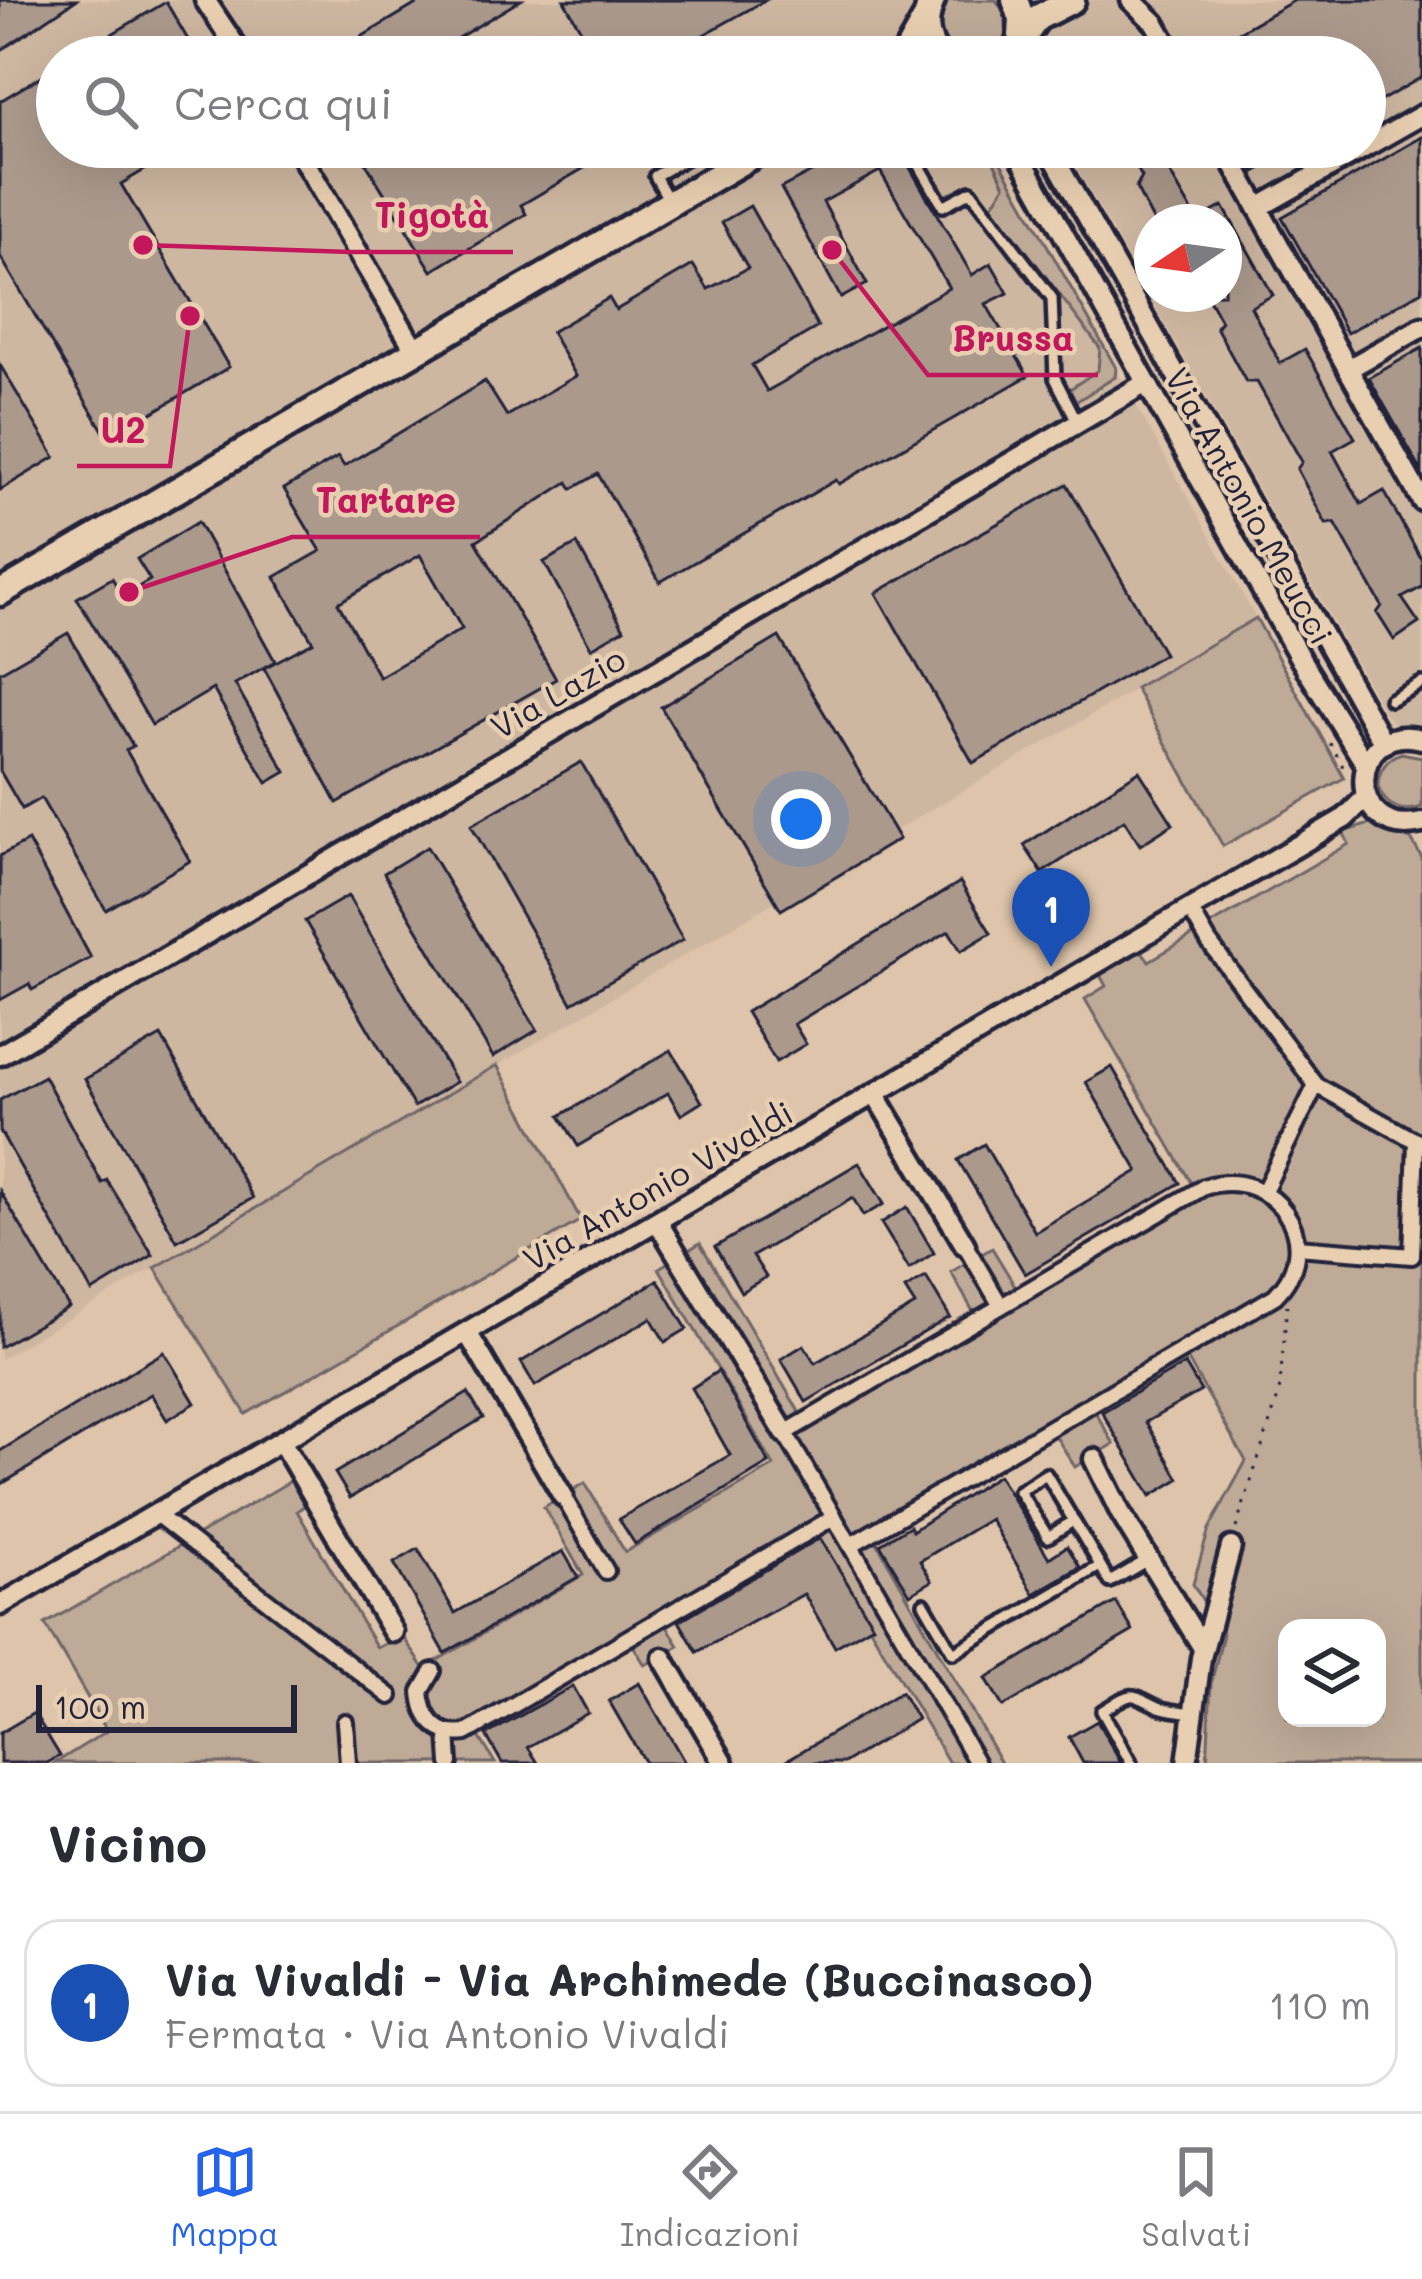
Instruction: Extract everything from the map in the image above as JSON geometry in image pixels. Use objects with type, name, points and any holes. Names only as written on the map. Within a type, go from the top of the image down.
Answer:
[{"type":"street","points":[[205,0],[229,36]]},
{"type":"street","points":[[1016,0],[1022,19],[1018,36]]},
{"type":"street","points":[[1024,36],[1037,17],[1072,0]]},
{"type":"street","points":[[1131,0],[1162,36]]},
{"type":"street","points":[[1154,0],[1155,23]]},
{"type":"street","points":[[913,36],[926,6]]},
{"type":"street","points":[[926,6],[928,36]]},
{"type":"street","points":[[1386,135],[1422,115]]},
{"type":"street","points":[[308,168],[418,352]]},
{"type":"street","points":[[0,593],[731,168]]},
{"type":"street","name":"Via Antonio Meucci","points":[[1027,168],[1301,660],[1366,765]]},
{"type":"street","name":"Via Antonio Meucci","points":[[1060,168],[1384,744]]},
{"type":"street","points":[[1236,168],[1422,500]]},
{"type":"street","points":[[1258,208],[1329,168]]},
{"type":"street","points":[[1348,369],[1422,327]]},
{"type":"street","name":"Via Lazio","points":[[0,1054],[1147,383]]},
{"type":"street","points":[[1419,736],[1384,744],[1366,765],[1371,805],[1388,821],[1420,827]]},
{"type":"street","name":"Via Antonio Vivaldi","points":[[0,1605],[1371,805]]},
{"type":"street","points":[[1190,909],[1209,942],[1316,1085],[1419,1139],[1412,1256],[1298,1247]]},
{"type":"street","points":[[1264,1191],[1316,1085]]},
{"type":"street","points":[[875,1094],[1001,1306]]},
{"type":"street","points":[[784,1432],[1204,1187],[1237,1181],[1264,1191],[1285,1211],[1298,1247],[1289,1279],[1259,1306],[850,1545]]},
{"type":"street","points":[[657,1221],[977,1763]]},
{"type":"street","points":[[467,1332],[606,1571]]},
{"type":"street","points":[[281,1441],[393,1632]]},
{"type":"street","points":[[1094,1459],[1203,1648]]},
{"type":"street","points":[[156,1514],[390,1696]]},
{"type":"street","points":[[433,1671],[421,1692],[422,1707],[439,1730],[466,1733],[834,1517]]},
{"type":"street","points":[[1187,1763],[1203,1648],[1231,1547]]},
{"type":"street","points":[[663,1658],[724,1763]]},
{"type":"street","points":[[345,1722],[348,1763]]},
{"type":"street","points":[[448,1733],[450,1763]]},
{"type":"lane","points":[[669,168],[655,176],[671,203]]},
{"type":"lane","points":[[921,168],[943,206],[971,190],[1052,298],[1055,378],[1078,423]]},
{"type":"lane","points":[[1390,700],[1422,683]]},
{"type":"lane","points":[[1073,1521],[1048,1538],[1019,1491],[1046,1474],[1109,1582],[1149,1559]]},
{"type":"lane","points":[[924,1603],[953,1653],[1100,1566]]},
{"type":"lane","points":[[1131,1763],[1102,1711],[1129,1695],[1145,1696],[1160,1708],[1191,1713]]},
{"type":"path","points":[[1231,1547],[1279,1394],[1289,1279]]},
{"type":"shaded area","points":[[0,0],[907,0],[927,36],[36,36],[36,168],[1002,168],[1256,618],[0,1359]]},
{"type":"shaded area","points":[[946,0],[996,0],[1006,28],[1004,36],[939,36],[937,13]]},
{"type":"shaded area","points":[[982,0],[1422,0],[1422,759],[1384,712],[1158,312],[1242,312],[1242,204],[1134,204],[1134,269],[1077,168],[1386,168],[1386,36],[1002,36]]},
{"type":"shaded area","points":[[997,168],[1004,168],[1116,368],[1115,377],[1074,403],[1067,391],[1098,370],[1100,348],[992,206],[1005,185]]},
{"type":"shaded area","points":[[1256,618],[1344,778],[1223,846],[1135,688]]},
{"type":"shaded area","points":[[1401,753],[1422,757],[1422,807],[1396,807],[1381,792],[1381,771]]},
{"type":"shaded area","points":[[1370,824],[1411,839],[1422,858],[1422,1763],[1207,1763],[1211,1684],[1223,1634],[1193,1584],[1209,1529],[1246,1461],[1185,1355],[1093,1408],[1114,1444],[1075,1467],[1053,1432],[874,1537],[1001,1763],[949,1763],[814,1532],[665,1622],[679,1646],[645,1665],[631,1642],[477,1733],[495,1763],[55,1763],[107,1731],[45,1624],[294,1479],[308,1503],[297,1511],[377,1648],[402,1635],[424,1668],[583,1575],[544,1507],[585,1483],[625,1552],[774,1466],[659,1268],[700,1243],[801,1415],[975,1315],[951,1272],[992,1248],[1017,1289],[1194,1188],[1085,999],[1106,986],[1100,975],[1141,950],[1149,961],[1349,844],[1343,832]]},
{"type":"shaded area","points":[[497,1065],[581,1220],[246,1414],[155,1268]]},
{"type":"building","points":[[0,0],[76,0],[0,51]]},
{"type":"building","points":[[423,0],[521,0],[461,36],[363,36]]},
{"type":"building","points":[[564,0],[766,0],[702,36],[584,36]]},
{"type":"building","points":[[1295,0],[1422,0],[1422,77],[1386,98],[1386,36],[1232,36]]},
{"type":"building","points":[[166,2],[186,36],[109,36]]},
{"type":"building","points":[[36,80],[36,168],[148,168],[121,184],[229,367],[108,439],[0,256],[0,101]]},
{"type":"building","points":[[1422,137],[1422,291],[1347,333],[1282,217],[1368,168],[1386,168],[1386,158]]},
{"type":"building","points":[[369,168],[584,168],[521,205],[526,214],[432,271]]},
{"type":"building","points":[[819,168],[910,168],[972,275],[991,263],[1008,293],[986,304],[1028,376],[660,582],[598,474],[572,489],[568,482],[476,541],[556,679],[337,803],[264,668],[313,642],[275,577],[321,551],[284,489],[338,457],[344,466],[485,381],[507,416],[576,376],[551,332],[609,298],[616,310],[693,265],[708,289],[748,268],[722,222],[750,206],[818,327],[752,365],[767,391],[949,288],[880,171],[823,202],[867,284],[841,298],[781,188]],"holes":[[[420,555],[462,629],[379,677],[338,603]]]},
{"type":"building","points":[[1137,168],[1167,168],[1188,204],[1144,204],[1136,188],[1142,177]]},
{"type":"building","points":[[1242,240],[1273,295],[1251,307],[1280,363],[1305,349],[1355,438],[1332,451],[1361,504],[1384,491],[1422,560],[1422,587],[1402,598],[1419,623],[1394,640],[1377,613],[1382,606],[1335,523],[1326,524],[1297,469],[1302,462],[1257,382],[1246,382],[1216,327],[1221,321],[1216,312],[1242,312]]},
{"type":"building","points":[[1422,348],[1422,472],[1369,378]]},
{"type":"building","points":[[0,365],[55,457],[0,490]]},
{"type":"building","points":[[1067,484],[1164,654],[973,763],[876,593]]},
{"type":"building","points":[[198,522],[275,661],[235,684],[286,772],[267,783],[213,689],[152,725],[77,598],[112,578],[123,596],[150,580],[137,559]]},
{"type":"building","points":[[577,544],[624,629],[591,648],[544,562]]},
{"type":"building","points":[[68,633],[133,746],[126,750],[190,861],[106,910],[41,798],[22,809],[0,771],[0,672]]},
{"type":"building","points":[[779,637],[899,839],[781,910],[661,707]]},
{"type":"building","points":[[581,762],[683,940],[572,1003],[471,825]]},
{"type":"building","points":[[1139,771],[1173,824],[1140,845],[1124,820],[1042,873],[1024,845]]},
{"type":"building","points":[[28,841],[91,958],[32,990],[29,984],[0,1000],[0,856]]},
{"type":"building","points":[[427,847],[537,1030],[493,1057],[384,873]]},
{"type":"building","points":[[960,882],[991,933],[961,951],[949,931],[794,1024],[806,1044],[776,1062],[746,1012]]},
{"type":"building","points":[[348,896],[456,1082],[414,1107],[305,921]]},
{"type":"building","points":[[161,1036],[253,1198],[177,1241],[85,1079]]},
{"type":"building","points":[[671,1050],[702,1102],[681,1115],[668,1093],[578,1146],[560,1116]]},
{"type":"building","points":[[1112,1067],[1180,1183],[1025,1274],[958,1160],[984,1144],[1035,1232],[1138,1171],[1086,1082]]},
{"type":"building","points":[[44,1076],[102,1183],[107,1180],[153,1255],[92,1292],[0,1131],[0,1100]]},
{"type":"building","points":[[859,1163],[884,1204],[863,1216],[853,1198],[753,1256],[766,1277],[741,1292],[715,1247]]},
{"type":"building","points":[[0,1191],[69,1307],[0,1347]]},
{"type":"building","points":[[907,1207],[934,1253],[909,1269],[881,1223]]},
{"type":"building","points":[[926,1277],[950,1317],[806,1402],[781,1359],[804,1345],[815,1363],[915,1305],[905,1289]]},
{"type":"building","points":[[658,1280],[687,1329],[665,1342],[651,1318],[535,1386],[521,1362]]},
{"type":"building","points":[[164,1352],[195,1403],[167,1420],[151,1394],[0,1485],[0,1451]]},
{"type":"building","points":[[1185,1364],[1201,1391],[1146,1422],[1179,1479],[1151,1496],[1102,1412]]},
{"type":"building","points":[[718,1371],[769,1463],[635,1544],[619,1519],[730,1455],[692,1388]]},
{"type":"building","points":[[468,1393],[483,1418],[350,1498],[335,1473]]},
{"type":"building","points":[[998,1475],[1049,1558],[1067,1546],[1080,1567],[1034,1594],[990,1519],[920,1561],[932,1581],[910,1594],[880,1544],[910,1526],[912,1531]]},
{"type":"building","points":[[820,1538],[873,1625],[835,1647],[804,1594],[697,1652],[679,1621]]},
{"type":"building","points":[[418,1549],[455,1613],[563,1551],[578,1577],[445,1653],[394,1563]]},
{"type":"building","points":[[1116,1602],[1133,1631],[1003,1707],[986,1678]]},
{"type":"building","points":[[639,1683],[685,1763],[645,1763],[609,1701]]},
{"type":"building","points":[[573,1686],[588,1713],[528,1747],[538,1763],[502,1763],[486,1735]]},
{"type":"building","points":[[901,1692],[917,1719],[844,1763],[782,1763]]},
{"type":"building","points":[[34,1713],[60,1756],[47,1763],[0,1763],[0,1733]]},
{"type":"building","points":[[1097,1721],[1121,1763],[1083,1763],[1069,1737]]},
{"type":"place","name":"Tigotà","points":[[143,245]]},
{"type":"place","name":"Brussa","points":[[832,250]]},
{"type":"place","name":"U2","points":[[190,316]]},
{"type":"place","name":"Tartare","points":[[129,592]]},
{"type":"place","name":"Via Vivaldi - Via Archimede (Buccinasco)","points":[[1051,967]]}]
